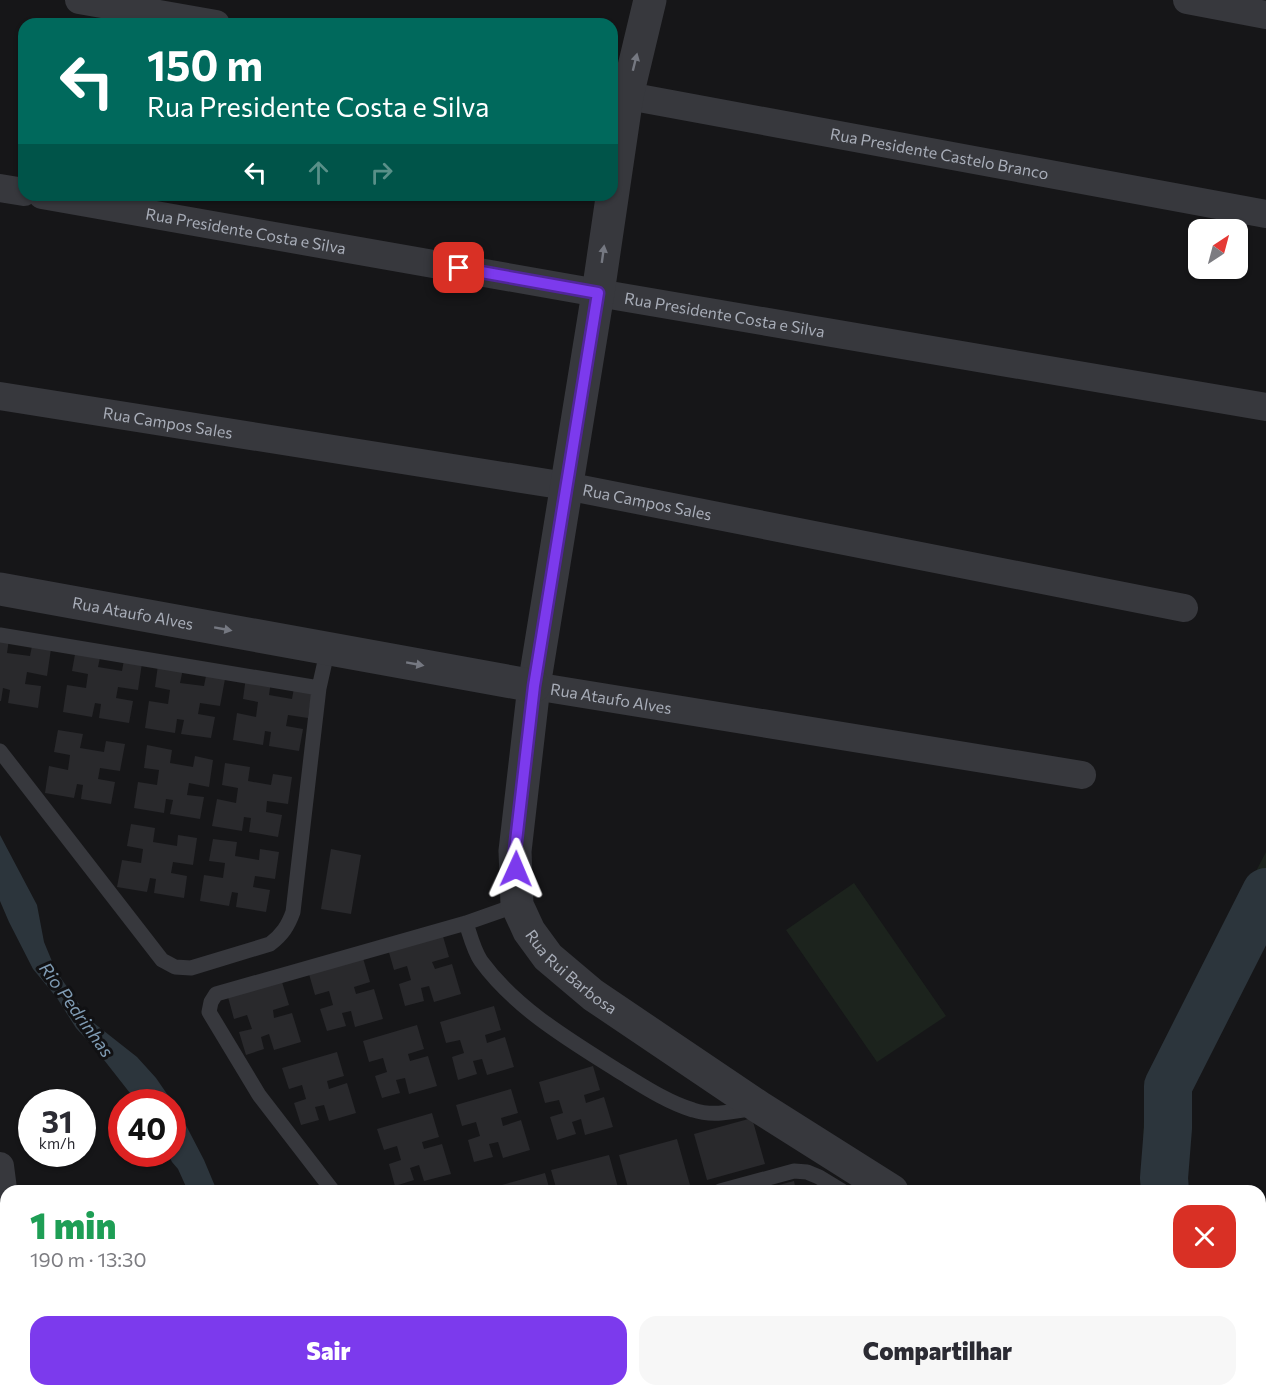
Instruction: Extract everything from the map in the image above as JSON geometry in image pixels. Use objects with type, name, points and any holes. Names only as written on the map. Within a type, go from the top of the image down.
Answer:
[{"type":"street","points":[[79,0],[182,18]]},
{"type":"street","name":"Rua Rui Barbosa","points":[[619,94],[650,0]]},
{"type":"street","points":[[1187,0],[1266,15]]},
{"type":"street","name":"Rua Presidente Castelo Branco","points":[[619,94],[1266,214]]},
{"type":"street","points":[[0,188],[18,191]]},
{"type":"street","name":"Rua Presidente Costa e Silva","points":[[76,201],[1266,407]]},
{"type":"street","name":"Rua Rui Barbosa","points":[[608,201],[598,293],[534,686],[515,850],[517,905],[529,931],[548,957],[602,1001],[759,1107],[882,1185]]},
{"type":"street","name":"Rua Campos Sales","points":[[0,396],[566,486],[1184,608]]},
{"type":"street","name":"Rua Ataufo Alves","points":[[0,589],[534,686],[1082,775]]},
{"type":"street","points":[[0,1166],[2,1185]]},
{"type":"lane","points":[[0,636],[319,688]]},
{"type":"lane","points":[[0,751],[162,960],[175,967],[191,968],[270,944],[280,936],[293,912],[319,688],[328,648]]},
{"type":"lane","points":[[328,1185],[259,1095],[209,1012],[216,994],[466,923],[517,905]]},
{"type":"lane","points":[[466,923],[480,960],[507,991],[542,1021],[589,1052],[658,1095],[694,1111],[720,1114],[759,1107]]},
{"type":"lane","points":[[742,1185],[794,1171],[807,1172],[832,1185]]},
{"type":"shaded area","points":[[1266,852],[1266,920],[1214,1017],[1185,1084],[1174,1122],[1176,1185],[1149,1185],[1143,1146],[1145,1091],[1192,994]]},
{"type":"shaded area","points":[[854,883],[946,1016],[877,1062],[786,930]]},
{"type":"water","name":"Rio Pedrinhas","points":[[0,835],[37,905],[44,942],[56,971],[90,1020],[137,1057],[164,1089],[127,1089],[76,1028],[57,998],[33,969],[0,901]]},
{"type":"water","points":[[186,1125],[214,1185],[185,1185],[176,1167],[186,1167]]},
{"type":"building","points":[[0,637],[9,639],[7,653],[30,656],[32,646],[51,649],[47,676],[27,672],[25,684],[41,686],[38,708],[8,703],[10,690],[3,688],[0,701]]},
{"type":"building","points":[[76,649],[101,653],[98,667],[122,671],[124,660],[142,663],[138,690],[118,687],[116,698],[133,701],[129,723],[99,718],[101,704],[95,703],[92,717],[63,712],[67,685],[86,688],[88,674],[72,671]]},
{"type":"building","points":[[158,665],[183,669],[180,683],[204,686],[206,676],[225,679],[220,706],[200,703],[198,714],[215,717],[211,738],[181,734],[184,720],[177,719],[175,733],[145,728],[149,701],[168,704],[170,690],[155,687]]},
{"type":"building","points":[[246,677],[271,681],[269,695],[292,699],[294,688],[312,691],[308,718],[288,715],[286,726],[303,729],[299,751],[269,746],[271,732],[265,731],[263,745],[233,740],[237,713],[256,717],[258,702],[243,699]]},
{"type":"building","points":[[58,730],[83,734],[80,748],[104,752],[106,741],[125,744],[120,771],[100,768],[98,779],[115,782],[111,804],[81,799],[83,785],[77,784],[74,798],[45,793],[49,766],[68,770],[70,755],[54,752]]},
{"type":"building","points":[[147,745],[172,750],[170,763],[193,767],[195,756],[213,760],[209,787],[189,783],[187,795],[204,797],[200,819],[170,814],[173,800],[166,799],[164,813],[134,808],[138,782],[157,785],[159,770],[144,768]]},
{"type":"building","points":[[225,763],[250,767],[248,781],[271,785],[273,774],[292,777],[288,804],[267,801],[266,812],[282,815],[278,837],[249,832],[251,818],[244,817],[242,831],[212,826],[217,799],[236,803],[238,788],[222,785]]},
{"type":"building","points":[[131,824],[155,828],[153,842],[177,846],[178,835],[197,838],[193,865],[173,862],[171,873],[187,876],[184,898],[154,893],[156,879],[150,878],[147,892],[117,887],[122,860],[141,863],[143,849],[127,846]]},
{"type":"building","points":[[213,839],[237,842],[235,856],[259,860],[260,849],[279,852],[275,879],[255,876],[253,887],[270,890],[266,912],[236,907],[238,893],[232,892],[229,906],[200,901],[204,875],[223,878],[225,863],[209,861]]},
{"type":"building","points":[[331,849],[361,855],[351,914],[321,909]]},
{"type":"building","points":[[442,933],[449,957],[432,962],[435,969],[452,964],[461,994],[434,1002],[429,986],[421,988],[424,1001],[405,1006],[399,984],[411,980],[407,966],[394,970],[388,949]]},
{"type":"building","points":[[363,958],[370,982],[354,987],[356,994],[374,989],[383,1019],[355,1027],[351,1011],[342,1013],[346,1026],[327,1031],[320,1009],[333,1005],[329,991],[315,995],[309,974]]},
{"type":"building","points":[[282,982],[289,1005],[273,1010],[274,1018],[292,1013],[301,1042],[274,1050],[269,1034],[261,1037],[264,1049],[246,1055],[239,1032],[252,1029],[247,1015],[234,1019],[228,997]]},
{"type":"building","points":[[494,1006],[501,1030],[485,1035],[487,1043],[505,1037],[514,1067],[487,1075],[482,1059],[473,1061],[477,1074],[458,1080],[452,1057],[464,1053],[460,1040],[446,1043],[440,1022]]},
{"type":"building","points":[[417,1025],[424,1049],[408,1054],[410,1061],[428,1056],[437,1086],[409,1094],[405,1078],[396,1080],[400,1093],[382,1098],[375,1076],[387,1072],[383,1058],[369,1062],[363,1041]]},
{"type":"building","points":[[337,1052],[344,1076],[327,1081],[329,1089],[347,1083],[356,1113],[329,1121],[324,1105],[315,1107],[319,1120],[301,1125],[294,1103],[306,1099],[302,1085],[289,1089],[282,1068]]},
{"type":"building","points":[[593,1066],[600,1090],[584,1095],[586,1103],[604,1097],[613,1127],[585,1135],[581,1119],[572,1122],[576,1134],[557,1140],[550,1117],[563,1113],[559,1100],[545,1103],[539,1082]]},
{"type":"building","points":[[511,1089],[518,1113],[501,1118],[503,1126],[521,1120],[530,1150],[503,1158],[498,1142],[489,1144],[493,1157],[474,1162],[468,1140],[480,1136],[476,1122],[462,1126],[456,1105]]},
{"type":"building","points":[[432,1113],[439,1137],[422,1142],[424,1149],[442,1144],[451,1174],[424,1181],[419,1165],[410,1168],[414,1180],[395,1185],[389,1164],[401,1160],[397,1146],[384,1150],[377,1129]]},
{"type":"building","points":[[752,1118],[765,1164],[707,1180],[694,1134]]},
{"type":"building","points":[[677,1139],[690,1185],[627,1185],[619,1155]]},
{"type":"building","points":[[609,1155],[617,1185],[555,1185],[551,1170]]},
{"type":"building","points":[[545,1173],[548,1185],[502,1185]]},
{"type":"building","points":[[794,1181],[795,1185],[779,1185]]},
{"type":"waterway","points":[[1165,1185],[1168,1086],[1266,892]]},
{"type":"route","points":[[459,268],[598,293],[534,686],[515,850],[516,869]]}]
